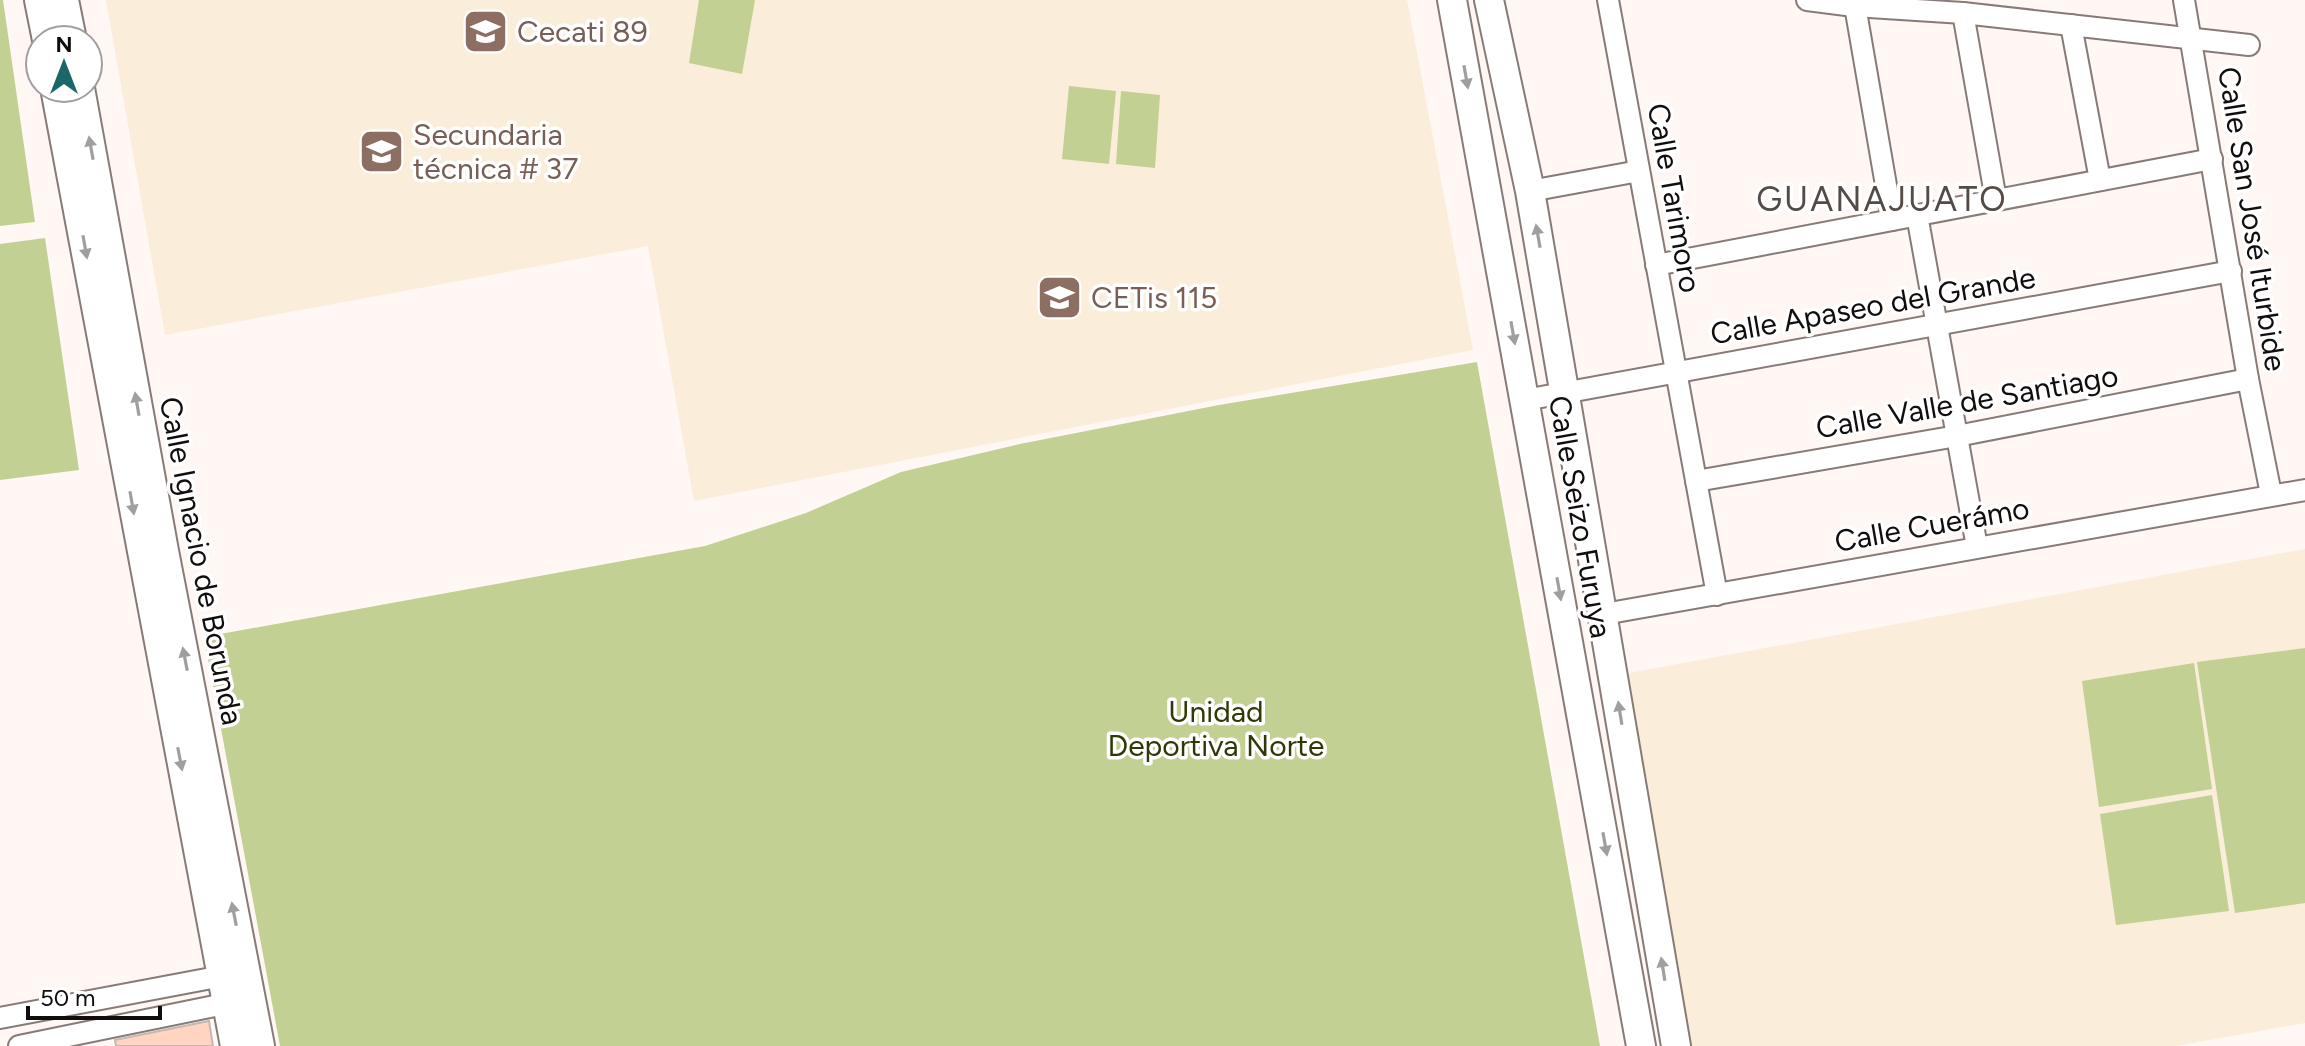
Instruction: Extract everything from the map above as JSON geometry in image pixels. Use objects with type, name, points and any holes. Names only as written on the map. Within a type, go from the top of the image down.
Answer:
[{"type":"street","points":[[39,0],[44,24]]},
{"type":"street","points":[[64,0],[69,24]]},
{"type":"street","name":"Calle Seizo Furuya","points":[[1452,0],[1641,1046]]},
{"type":"street","name":"Calle Seizo Furuya","points":[[1489,0],[1530,191],[1676,1046]]},
{"type":"street","name":"Calle Tarimoro","points":[[1608,0],[1717,595]]},
{"type":"street","points":[[1807,0],[1963,13],[2249,45]]},
{"type":"street","name":"Calle San José Iturbide","points":[[2184,0],[2248,379],[2271,494]]},
{"type":"street","points":[[1854,3],[1892,220]]},
{"type":"street","points":[[1963,13],[1996,200]]},
{"type":"street","points":[[2071,25],[2100,180]]},
{"type":"street","name":"Calle Ignacio de Borunda","points":[[58,104],[236,987],[260,1046]]},
{"type":"street","name":"Calle Ignacio de Borunda","points":[[83,104],[164,551],[236,987],[235,1046]]},
{"type":"street","points":[[1656,265],[2212,159]]},
{"type":"street","points":[[1530,191],[1639,171]]},
{"type":"street","points":[[1917,215],[1977,547]]},
{"type":"street","name":"Calle Apaseo del Grande","points":[[1525,400],[2231,271]]},
{"type":"street","name":"Calle Valle de Santiago","points":[[1696,481],[1957,436],[2248,379]]},
{"type":"street","name":"Calle Cuerámo","points":[[1604,614],[2305,490]]},
{"type":"street","points":[[0,1018],[236,987]]},
{"type":"street","points":[[19,1046],[236,987]]},
{"type":"shaded area","name":"CETis 115","points":[[106,0],[1407,0],[1473,350],[694,501],[648,246],[165,335]]},
{"type":"shaded area","points":[[2305,549],[2305,1023],[2176,1046],[1689,1046],[1618,675]]},
{"type":"green space","points":[[0,0],[3,0],[35,222],[0,226]]},
{"type":"green space","points":[[699,0],[755,0],[742,74],[689,63]]},
{"type":"green space","points":[[1069,86],[1116,91],[1109,164],[1062,159]]},
{"type":"green space","points":[[1121,91],[1160,95],[1155,168],[1116,164]]},
{"type":"green space","points":[[45,238],[79,470],[0,480],[0,244]]},
{"type":"green space","name":"Unidad Deportiva Norte","points":[[1477,362],[1600,1046],[280,1046],[204,637],[705,546],[806,513],[901,472],[1020,444],[1219,405]]},
{"type":"green space","points":[[2305,648],[2305,903],[2235,913],[2197,662]]},
{"type":"green space","points":[[2194,663],[2212,789],[2099,807],[2082,681]]},
{"type":"green space","points":[[2212,795],[2229,911],[2116,925],[2100,814]]},
{"type":"building","points":[[209,1021],[213,1046],[116,1046],[115,1040]]},
{"type":"place","name":"Cecati 89","points":[[486,32]]},
{"type":"place","name":"Secundaria técnica # 37","points":[[382,152]]},
{"type":"place","name":"CETis 115","points":[[1060,298]]},
{"type":"district","name":"GUANAJUATO","points":[[1882,199]]}]
